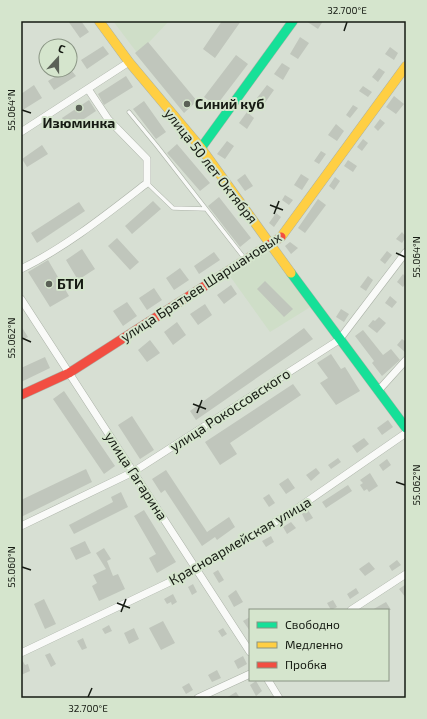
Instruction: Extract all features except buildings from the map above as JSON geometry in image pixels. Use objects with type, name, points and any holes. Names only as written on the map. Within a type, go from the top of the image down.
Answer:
[{"type":"street","name":"улица 50 лет Октября","points":[[99,21],[129,62],[200,148],[339,340],[406,428]]},
{"type":"street","points":[[200,148],[293,21]]},
{"type":"street","points":[[21,132],[129,62]]},
{"type":"street","name":"улица Братьев Шаршановых","points":[[21,395],[69,373],[284,235],[406,66]]},
{"type":"street","points":[[21,269],[107,214],[147,183],[147,159],[108,119],[88,88]]},
{"type":"street","name":"улица Рокоссовского","points":[[21,526],[133,472],[339,340],[406,252]]},
{"type":"street","name":"улица Гагарина","points":[[21,299],[249,650]]},
{"type":"street","points":[[378,391],[406,360]]},
{"type":"street","name":"Красноармейская улица","points":[[21,653],[197,569],[292,512],[406,433]]},
{"type":"street","points":[[353,609],[406,574]]},
{"type":"street","points":[[198,698],[249,674]]},
{"type":"street","points":[[269,681],[279,698]]},
{"type":"lane","points":[[129,112],[245,260]]},
{"type":"lane","points":[[147,183],[173,208],[206,209]]},
{"type":"shaded area","points":[[113,21],[169,21],[138,54]]},
{"type":"shaded area","points":[[270,244],[312,306],[270,332],[227,272]]},
{"type":"traffic: fast","points":[[201,148],[293,21]]},
{"type":"traffic: fast","points":[[291,273],[406,428]]},
{"type":"traffic: slow","points":[[99,21],[129,62],[201,148],[291,273]]},
{"type":"traffic: slow","points":[[281,237],[406,66]]},
{"type":"traffic: jam","points":[[21,395],[69,373],[281,237]]},
{"type":"place","name":"Синий куб","points":[[187,104]]},
{"type":"place","name":"Изюминка","points":[[79,108]]},
{"type":"place","name":"БТИ","points":[[49,284]]}]
